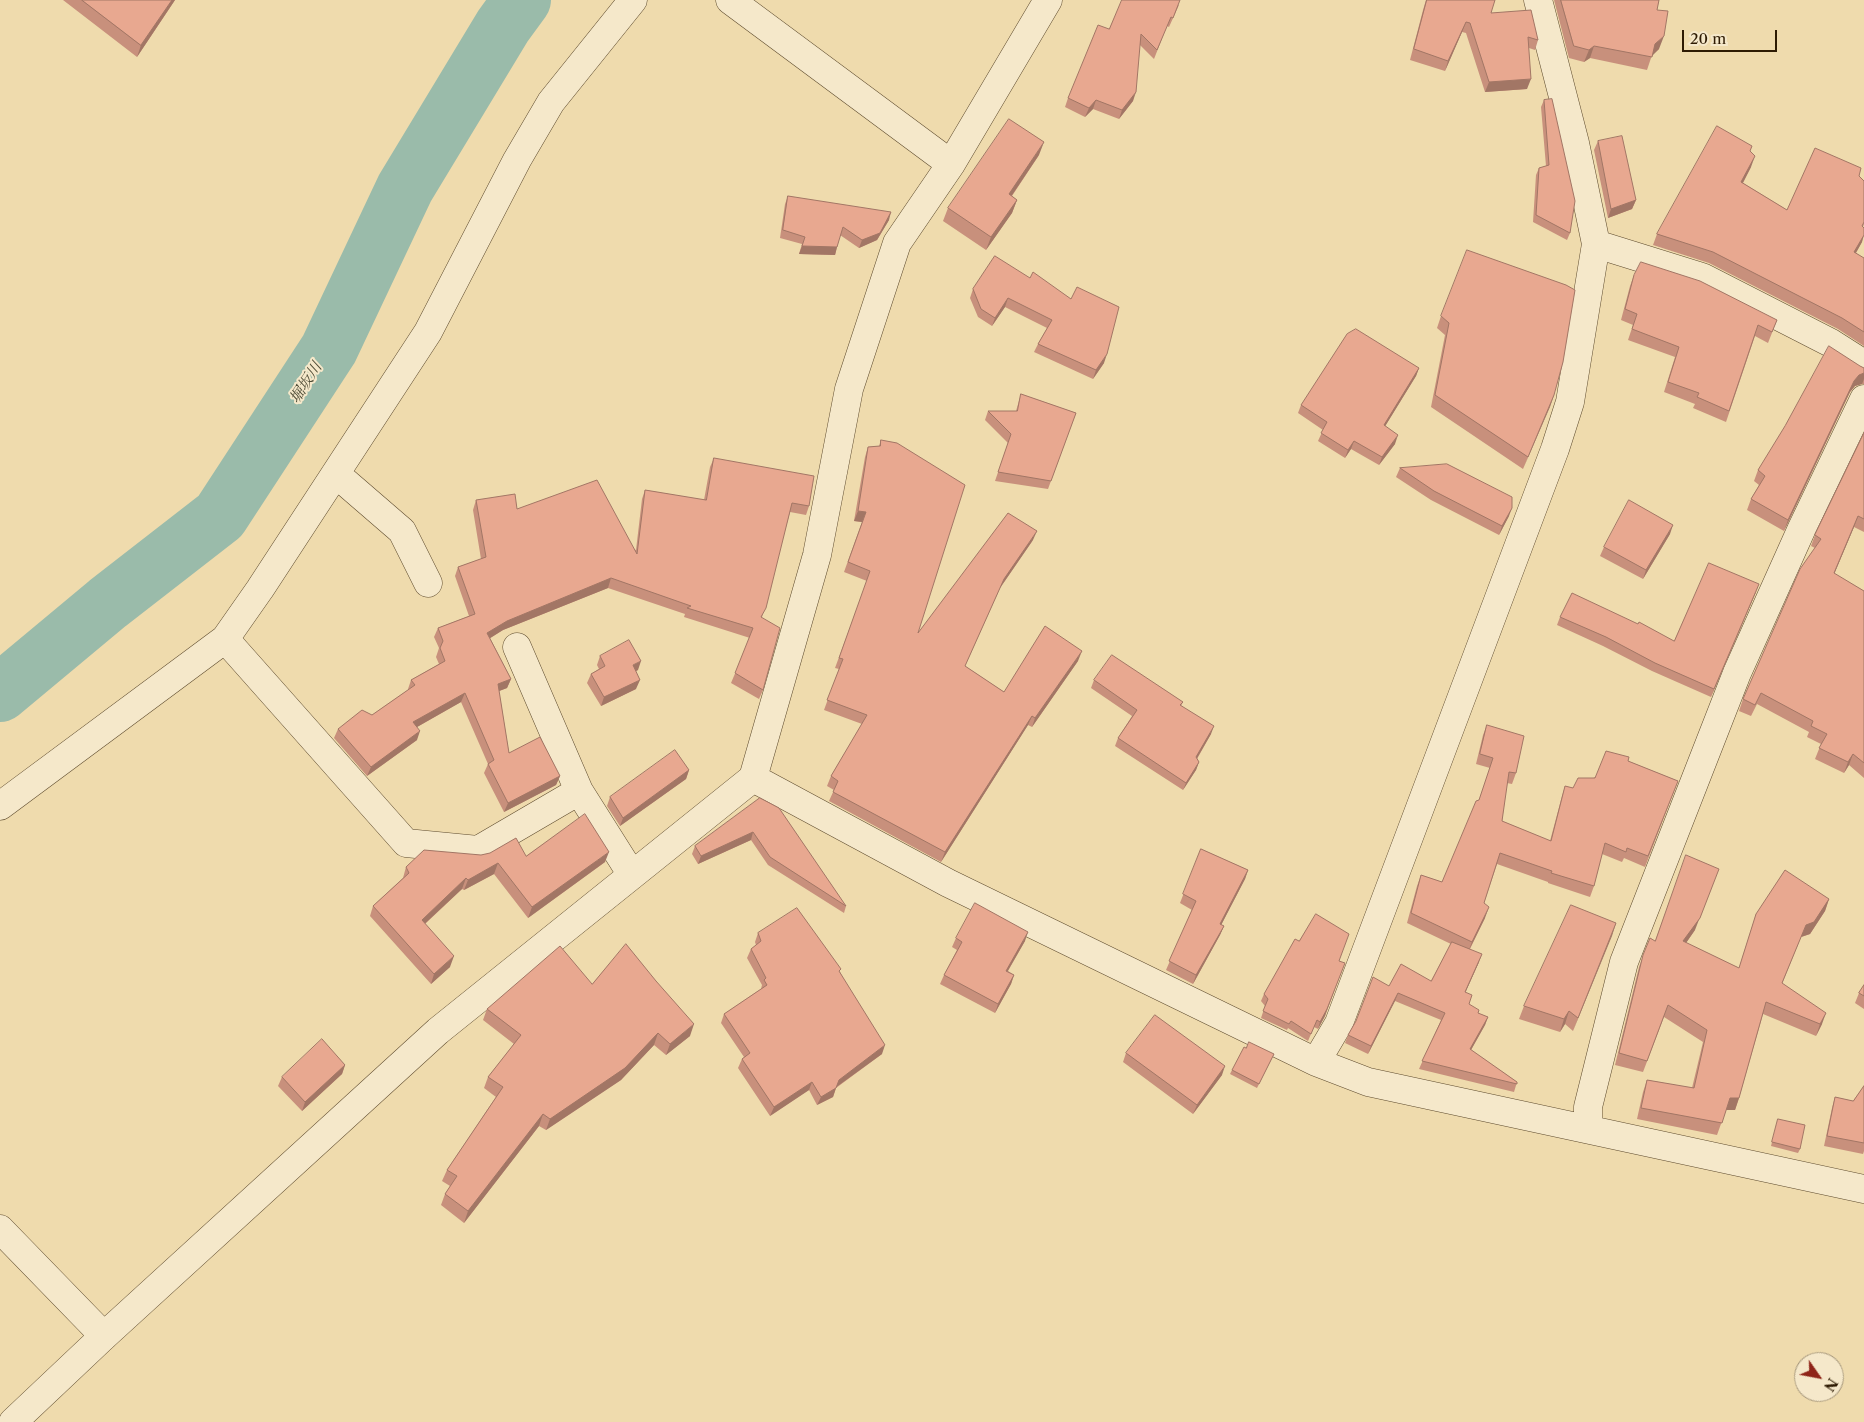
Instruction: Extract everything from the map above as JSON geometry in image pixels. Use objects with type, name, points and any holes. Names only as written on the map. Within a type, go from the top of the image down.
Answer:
[{"type":"street","points":[[0,806],[225,638],[336,474],[428,332],[517,160],[551,102],[632,0]]},
{"type":"street","points":[[730,0],[950,164]]},
{"type":"street","points":[[13,1422],[104,1336],[438,1031],[753,778],[817,555],[849,389],[897,243],[950,164],[1048,0]]},
{"type":"street","points":[[1316,1062],[1339,1023],[1555,450],[1570,402],[1596,244],[1575,142],[1538,0]]},
{"type":"street","points":[[1596,244],[1702,277],[1831,343],[1864,364]]},
{"type":"street","points":[[1588,1129],[1588,1107],[1624,962],[1737,673],[1802,528],[1864,399]]},
{"type":"street","points":[[336,474],[402,530],[428,582]]},
{"type":"street","points":[[225,638],[406,843],[478,850],[579,791]]},
{"type":"street","points":[[516,647],[579,791],[632,875]]},
{"type":"street","points":[[753,778],[948,883],[1316,1062],[1368,1082],[1864,1189]]},
{"type":"street","points":[[0,1229],[104,1336]]},
{"type":"building","points":[[82,0],[172,0],[141,45]]},
{"type":"building","points":[[1122,0],[1180,0],[1157,50],[1141,34],[1136,92],[1122,110],[1096,100],[1089,108],[1068,98],[1098,25],[1109,29]]},
{"type":"building","points":[[1427,0],[1495,0],[1491,13],[1531,10],[1538,40],[1528,37],[1531,79],[1489,82],[1470,23],[1466,22],[1448,61],[1414,49]]},
{"type":"building","points":[[1561,0],[1659,0],[1657,10],[1668,11],[1664,36],[1655,44],[1652,57],[1594,46],[1589,50],[1574,46]]},
{"type":"building","points":[[1552,99],[1575,201],[1570,233],[1536,215],[1539,168],[1549,165],[1544,100]]},
{"type":"building","points":[[1009,119],[1044,142],[1009,194],[1017,200],[991,237],[948,208]]},
{"type":"building","points":[[1717,126],[1752,146],[1750,151],[1755,156],[1741,182],[1787,210],[1815,148],[1861,168],[1859,176],[1864,181],[1864,222],[1862,226],[1864,228],[1864,235],[1854,252],[1864,258],[1864,332],[1842,318],[1713,252],[1657,234]]},
{"type":"building","points":[[1622,136],[1636,200],[1611,209],[1598,141]]},
{"type":"building","points":[[788,196],[891,212],[880,233],[862,240],[843,227],[837,247],[802,246],[805,237],[783,230]]},
{"type":"building","points":[[1467,250],[1566,285],[1575,290],[1563,362],[1554,395],[1528,457],[1435,395],[1449,323],[1441,316]]},
{"type":"building","points":[[995,256],[1030,278],[1033,272],[1071,299],[1077,287],[1119,307],[1107,354],[1096,370],[1038,344],[1052,320],[1008,298],[995,318],[981,309],[973,289]]},
{"type":"building","points":[[1641,262],[1700,281],[1777,320],[1772,332],[1758,325],[1729,411],[1697,397],[1699,393],[1668,382],[1679,347],[1632,329],[1637,314],[1625,309],[1634,275]]},
{"type":"building","points":[[1356,329],[1419,368],[1384,425],[1398,435],[1382,457],[1354,441],[1348,450],[1321,433],[1327,422],[1301,405],[1347,334]]},
{"type":"building","points":[[1829,346],[1864,368],[1864,373],[1859,375],[1854,381],[1788,520],[1751,499],[1765,476],[1758,470],[1785,426]]},
{"type":"building","points":[[1021,394],[1076,413],[1051,481],[998,472],[1011,434],[988,411],[1017,411]]},
{"type":"building","points":[[1864,433],[1864,519],[1858,516],[1834,573],[1864,591],[1864,763],[1853,754],[1848,762],[1819,748],[1827,734],[1811,726],[1813,721],[1761,693],[1755,705],[1743,699],[1800,569],[1821,539],[1815,535]]},
{"type":"building","points":[[881,440],[897,443],[965,485],[918,633],[1008,513],[1037,531],[1004,579],[965,666],[1004,692],[1045,626],[1082,651],[1035,718],[1032,716],[945,852],[833,792],[838,781],[831,776],[867,715],[827,700],[843,659],[839,658],[870,571],[848,562],[866,512],[858,511],[868,447],[880,446]]},
{"type":"building","points":[[714,458],[814,476],[809,506],[792,503],[766,608],[761,617],[780,628],[763,690],[735,673],[753,628],[687,608],[691,606],[611,578],[507,621],[487,633],[511,679],[498,684],[509,753],[540,737],[560,776],[508,803],[488,764],[494,760],[465,693],[413,722],[420,731],[371,767],[338,729],[362,710],[372,715],[415,685],[411,680],[445,661],[440,648],[443,641],[438,628],[475,614],[458,567],[486,557],[476,500],[515,494],[517,509],[597,480],[637,554],[645,490],[706,500]]},
{"type":"building","points":[[1447,464],[1512,497],[1512,508],[1502,526],[1434,491],[1400,468]]},
{"type":"building","points":[[1629,500],[1673,525],[1646,570],[1604,547]]},
{"type":"building","points":[[1709,563],[1759,584],[1714,689],[1560,617],[1572,593],[1638,624],[1639,622],[1674,641]]},
{"type":"building","points":[[629,640],[641,661],[633,665],[640,680],[604,697],[591,674],[605,666],[600,656]]},
{"type":"building","points":[[1112,655],[1183,702],[1180,705],[1214,726],[1196,757],[1199,762],[1186,783],[1118,738],[1137,710],[1094,680]]},
{"type":"building","points":[[1487,725],[1524,736],[1516,773],[1509,772],[1502,821],[1551,841],[1565,786],[1573,788],[1578,778],[1595,778],[1606,751],[1629,757],[1628,761],[1678,781],[1648,856],[1627,848],[1626,852],[1605,843],[1594,886],[1551,873],[1552,871],[1500,853],[1484,903],[1489,907],[1472,942],[1411,913],[1421,875],[1442,882],[1476,801],[1479,800],[1493,758],[1480,754]]},
{"type":"building","points":[[675,750],[689,770],[623,818],[610,797]]},
{"type":"building","points":[[760,798],[779,808],[846,906],[770,857],[753,832],[701,856],[695,846]]},
{"type":"building","points":[[585,814],[609,852],[532,907],[498,863],[468,880],[466,878],[422,920],[454,956],[434,974],[373,906],[409,873],[406,867],[424,850],[481,855],[490,853],[516,838],[526,856]]},
{"type":"building","points":[[1201,849],[1248,870],[1220,924],[1224,926],[1196,975],[1169,961],[1196,901],[1183,894]]},
{"type":"building","points":[[1686,855],[1719,869],[1700,918],[1683,941],[1739,968],[1756,914],[1785,870],[1829,899],[1814,922],[1806,925],[1782,983],[1826,1013],[1820,1024],[1766,1002],[1739,1098],[1730,1098],[1722,1123],[1641,1108],[1647,1080],[1694,1088],[1707,1030],[1668,1005],[1647,1061],[1619,1053],[1643,955],[1650,938],[1655,941]]},
{"type":"building","points":[[975,903],[1028,932],[1006,971],[1014,975],[998,1004],[944,975],[962,942],[956,938]]},
{"type":"building","points":[[1571,905],[1616,923],[1578,1018],[1569,1011],[1564,1019],[1524,1006]]},
{"type":"building","points":[[797,908],[841,969],[839,971],[885,1045],[839,1080],[836,1088],[821,1097],[812,1082],[774,1107],[742,1059],[750,1053],[724,1014],[767,985],[764,980],[766,978],[751,949],[761,941],[758,933]]},
{"type":"building","points":[[1316,914],[1349,934],[1339,961],[1345,963],[1327,1009],[1320,1022],[1317,1020],[1311,1034],[1291,1021],[1289,1024],[1263,1011],[1268,999],[1264,994],[1295,939],[1299,941]]},
{"type":"building","points":[[1452,942],[1482,954],[1465,992],[1472,995],[1469,1004],[1479,1010],[1478,1013],[1488,1017],[1470,1049],[1517,1082],[1517,1084],[1422,1061],[1445,1013],[1398,993],[1371,1046],[1348,1035],[1356,1021],[1373,977],[1389,986],[1401,964],[1431,981]]},
{"type":"building","points":[[626,944],[694,1024],[670,1044],[658,1033],[625,1068],[550,1119],[543,1114],[468,1211],[445,1194],[457,1176],[447,1170],[503,1087],[488,1077],[521,1035],[487,1009],[560,946],[592,984]]},
{"type":"building","points":[[1864,985],[1864,996],[1859,993]]},
{"type":"building","points":[[1155,1015],[1225,1066],[1197,1105],[1126,1053]]},
{"type":"building","points":[[322,1039],[345,1065],[305,1102],[282,1077]]},
{"type":"building","points":[[1249,1042],[1274,1054],[1259,1084],[1232,1070],[1244,1047],[1246,1048]]},
{"type":"building","points":[[1864,1086],[1864,1143],[1827,1136],[1835,1097],[1853,1101]]},
{"type":"building","points":[[1778,1119],[1805,1125],[1800,1149],[1772,1142]]},
{"type":"waterway","name":"堀坂川","points":[[0,693],[108,603],[220,516],[329,349],[405,188],[503,26],[522,0]]}]
